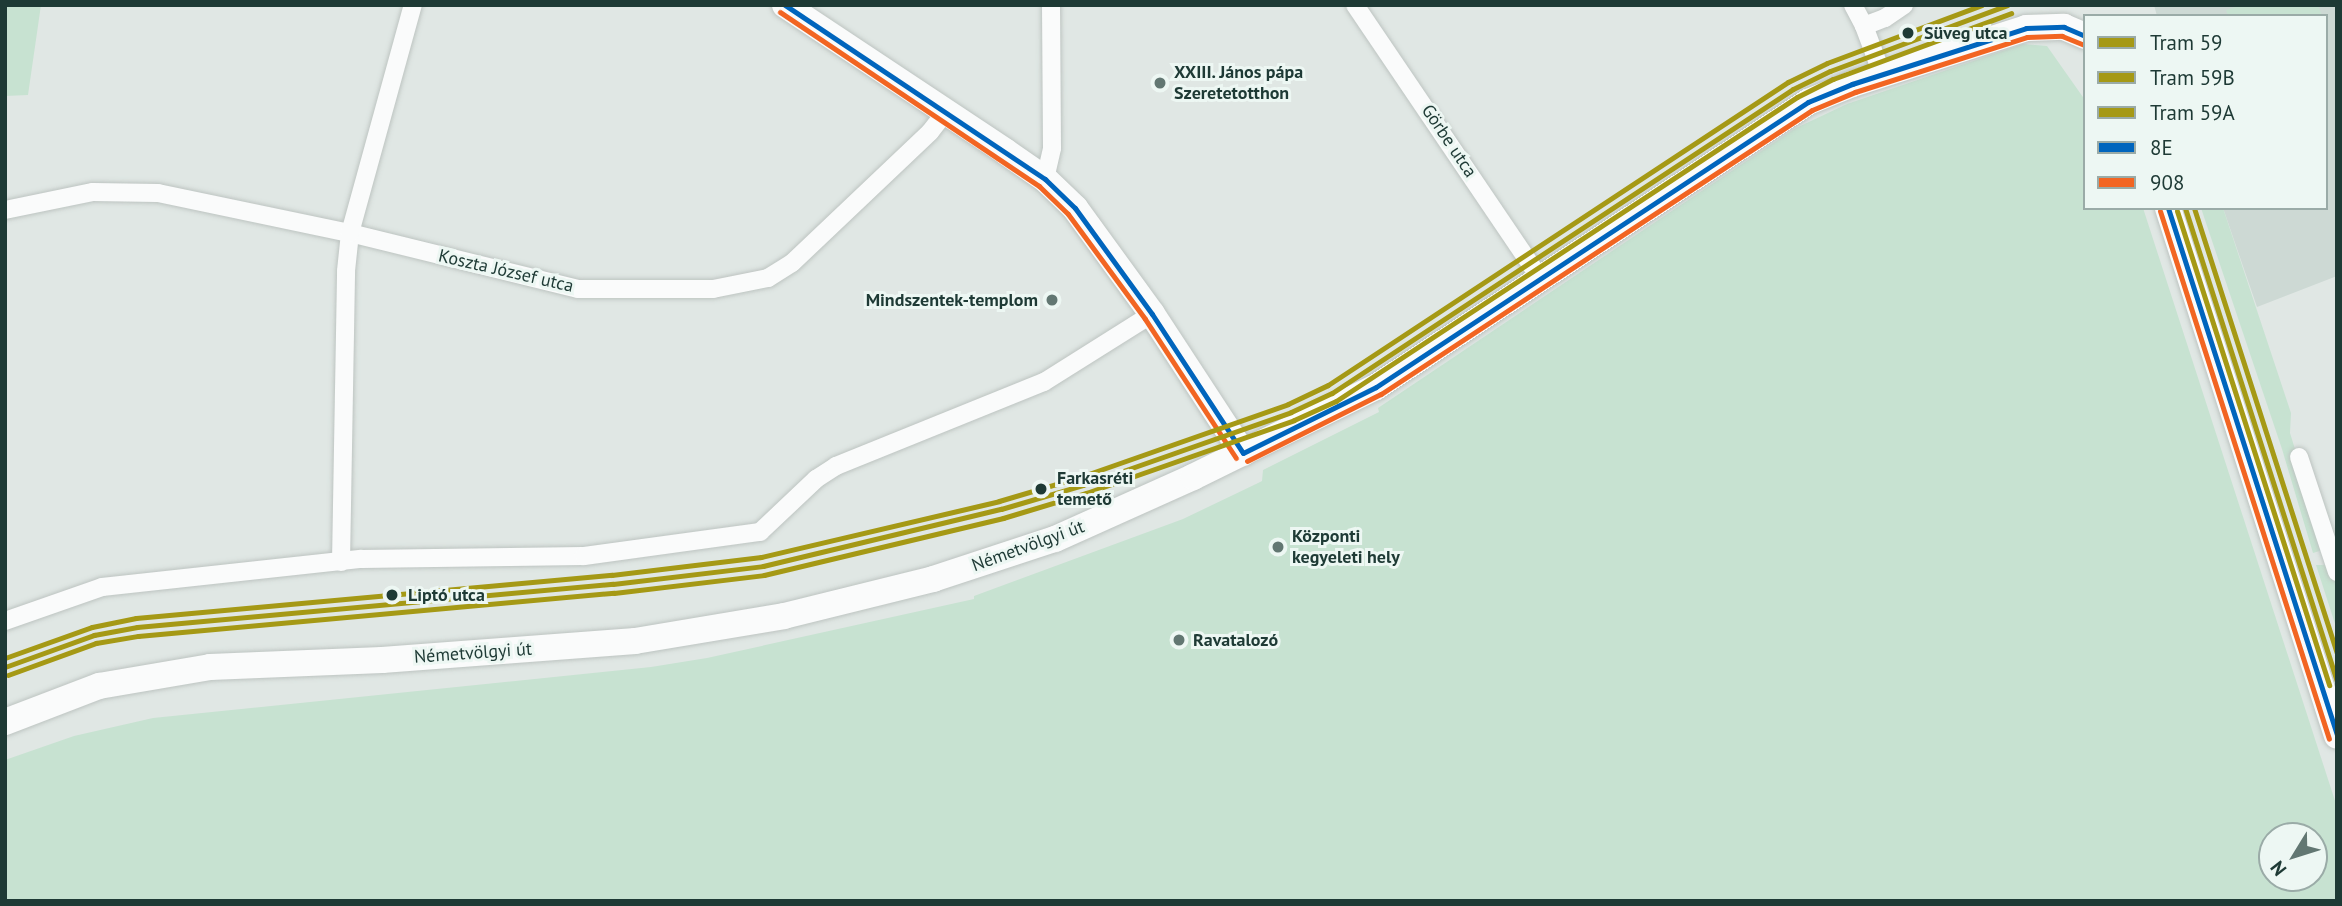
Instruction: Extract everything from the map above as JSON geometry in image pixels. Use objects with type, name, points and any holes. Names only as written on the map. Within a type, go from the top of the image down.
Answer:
[{"type":"street","points":[[341,562],[346,271],[350,233],[413,5]]},
{"type":"street","points":[[785,5],[947,110],[1045,179],[1075,208],[1152,314],[1243,453]]},
{"type":"street","points":[[1045,179],[1052,148],[1051,5]]},
{"type":"street","name":"Görbe utca","points":[[1355,5],[1541,278]]},
{"type":"street","points":[[1853,5],[1882,74]]},
{"type":"street","points":[[1864,26],[1885,18],[1904,5]]},
{"type":"street","name":"Németvölgyi út","points":[[5,722],[99,686],[211,667],[382,660],[635,641],[784,616],[933,579],[1055,539],[1243,453],[1376,387],[1808,102],[1882,74],[2026,28],[2074,31]]},
{"type":"street","name":"Koszta József utca","points":[[5,210],[93,192],[158,193],[350,233],[578,289],[713,289],[749,284],[768,278],[792,264],[937,125],[947,110]]},
{"type":"street","points":[[2169,210],[2337,736]]},
{"type":"street","points":[[5,621],[102,587],[361,559],[583,556],[760,532],[816,479],[836,466],[1044,382],[1152,314]]},
{"type":"street","points":[[2299,457],[2337,572]]},
{"type":"shaded area","points":[[2154,5],[2337,5],[2337,276],[2257,307],[2224,210],[2328,210],[2328,14],[2156,14]]},
{"type":"green space","points":[[5,5],[41,5],[28,95],[5,96]]},
{"type":"green space","points":[[2241,5],[2318,5],[2321,14],[2227,14],[2226,10]]},
{"type":"green space","name":"Farkasréti temető","points":[[2023,44],[2047,46],[2083,97],[2083,210],[2144,210],[2337,807],[2337,901],[5,901],[5,760],[74,736],[153,718],[651,667],[707,658],[974,599],[974,596],[1183,519],[1262,481],[1263,470],[1379,412],[1378,408],[1794,129],[1847,104]]},
{"type":"green space","points":[[2202,210],[2224,210],[2291,413],[2290,433],[2326,549],[2313,553],[2282,449]]},
{"type":"green space","points":[[2316,565],[2327,565],[2332,572],[2337,588],[2337,630]]},
{"type":"tram line","name":"59A","points":[[5,658],[92,627],[136,618],[612,575],[761,557],[999,501],[1080,477],[1288,404],[1328,385],[1788,82],[1827,63],[1982,5]]},
{"type":"tram line","name":"59","points":[[5,667],[94,635],[137,627],[613,584],[763,566],[1001,509],[1083,485],[1291,412],[1332,393],[1793,89],[1830,71],[2007,5]]},
{"type":"tram line","name":"59B","points":[[8,675],[96,643],[138,636],[614,593],[764,575],[1003,518],[1086,493],[1294,420],[1336,401],[1797,97],[1833,79],[2011,13]]},
{"type":"tram line","name":"59","points":[[2186,210],[2337,681]]},
{"type":"tram line","name":"59A","points":[[2195,210],[2337,653]]},
{"type":"tram line","name":"59B","points":[[2177,211],[2329,685]]},
{"type":"transit line","name":"8E","points":[[785,5],[1045,179],[1075,208],[1152,314],[1243,453]]},
{"type":"transit line","name":"908","points":[[780,12],[1039,186],[1068,214],[1145,319],[1236,458]]},
{"type":"transit line","name":"8E","points":[[1243,453],[1376,387],[1808,102],[1852,84],[2026,28],[2064,27],[2083,35]]},
{"type":"transit line","name":"908","points":[[1247,461],[1381,394],[1812,110],[1855,92],[2027,37],[2062,36],[2082,44]]},
{"type":"transit line","name":"8E","points":[[2169,210],[2337,735]]},
{"type":"transit line","name":"908","points":[[2160,211],[2329,739]]},
{"type":"place","name":"Süveg utca","points":[[1908,33]]},
{"type":"place","name":"XXIII. János pápa Szeretetotthon","points":[[1160,83]]},
{"type":"place","name":"Mindszentek-templom","points":[[1052,300]]},
{"type":"place","name":"Farkasréti temető","points":[[1041,489]]},
{"type":"place","name":"Központi kegyeleti hely","points":[[1278,547]]},
{"type":"place","name":"Liptó utca","points":[[392,595]]},
{"type":"place","name":"Ravatalozó","points":[[1179,640]]}]
